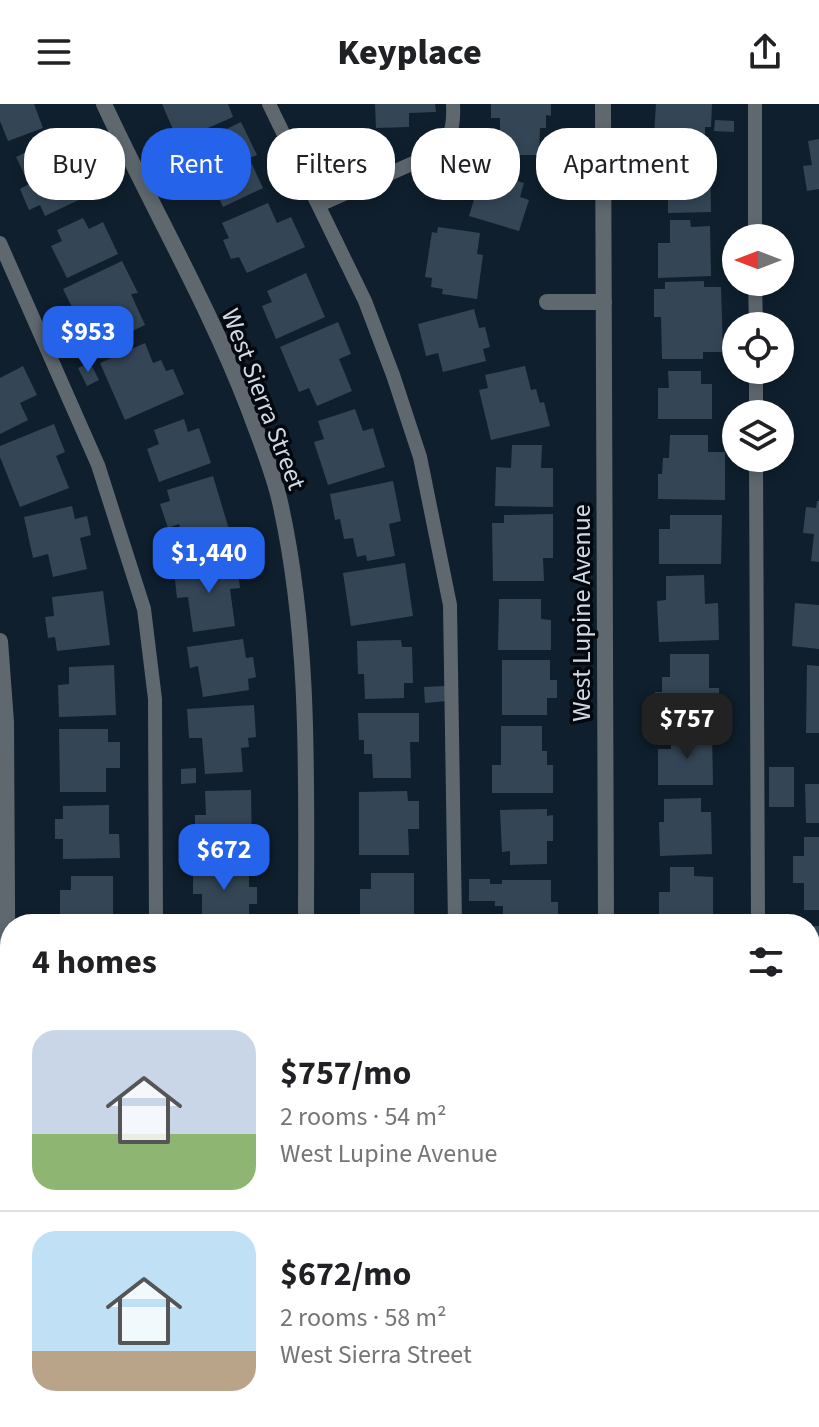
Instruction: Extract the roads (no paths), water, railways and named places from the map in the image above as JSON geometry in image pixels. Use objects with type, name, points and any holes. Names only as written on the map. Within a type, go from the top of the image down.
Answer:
[{"type":"street","name":"West Sierra Street","points":[[104,104],[228,357],[280,500],[302,631],[306,914]]},
{"type":"street","name":"West Lupine Avenue","points":[[603,104],[606,914]]},
{"type":"street","points":[[547,302],[604,302]]},
{"type":"street","points":[[0,641],[6,722],[6,914]]},
{"type":"lane","points":[[269,104],[365,301],[420,457],[450,605],[455,914]]},
{"type":"lane","points":[[319,205],[436,153],[454,128],[453,104]]},
{"type":"lane","points":[[755,104],[755,224]]},
{"type":"lane","points":[[0,243],[98,465],[144,609],[155,699],[156,914]]},
{"type":"lane","points":[[756,472],[758,914]]}]
